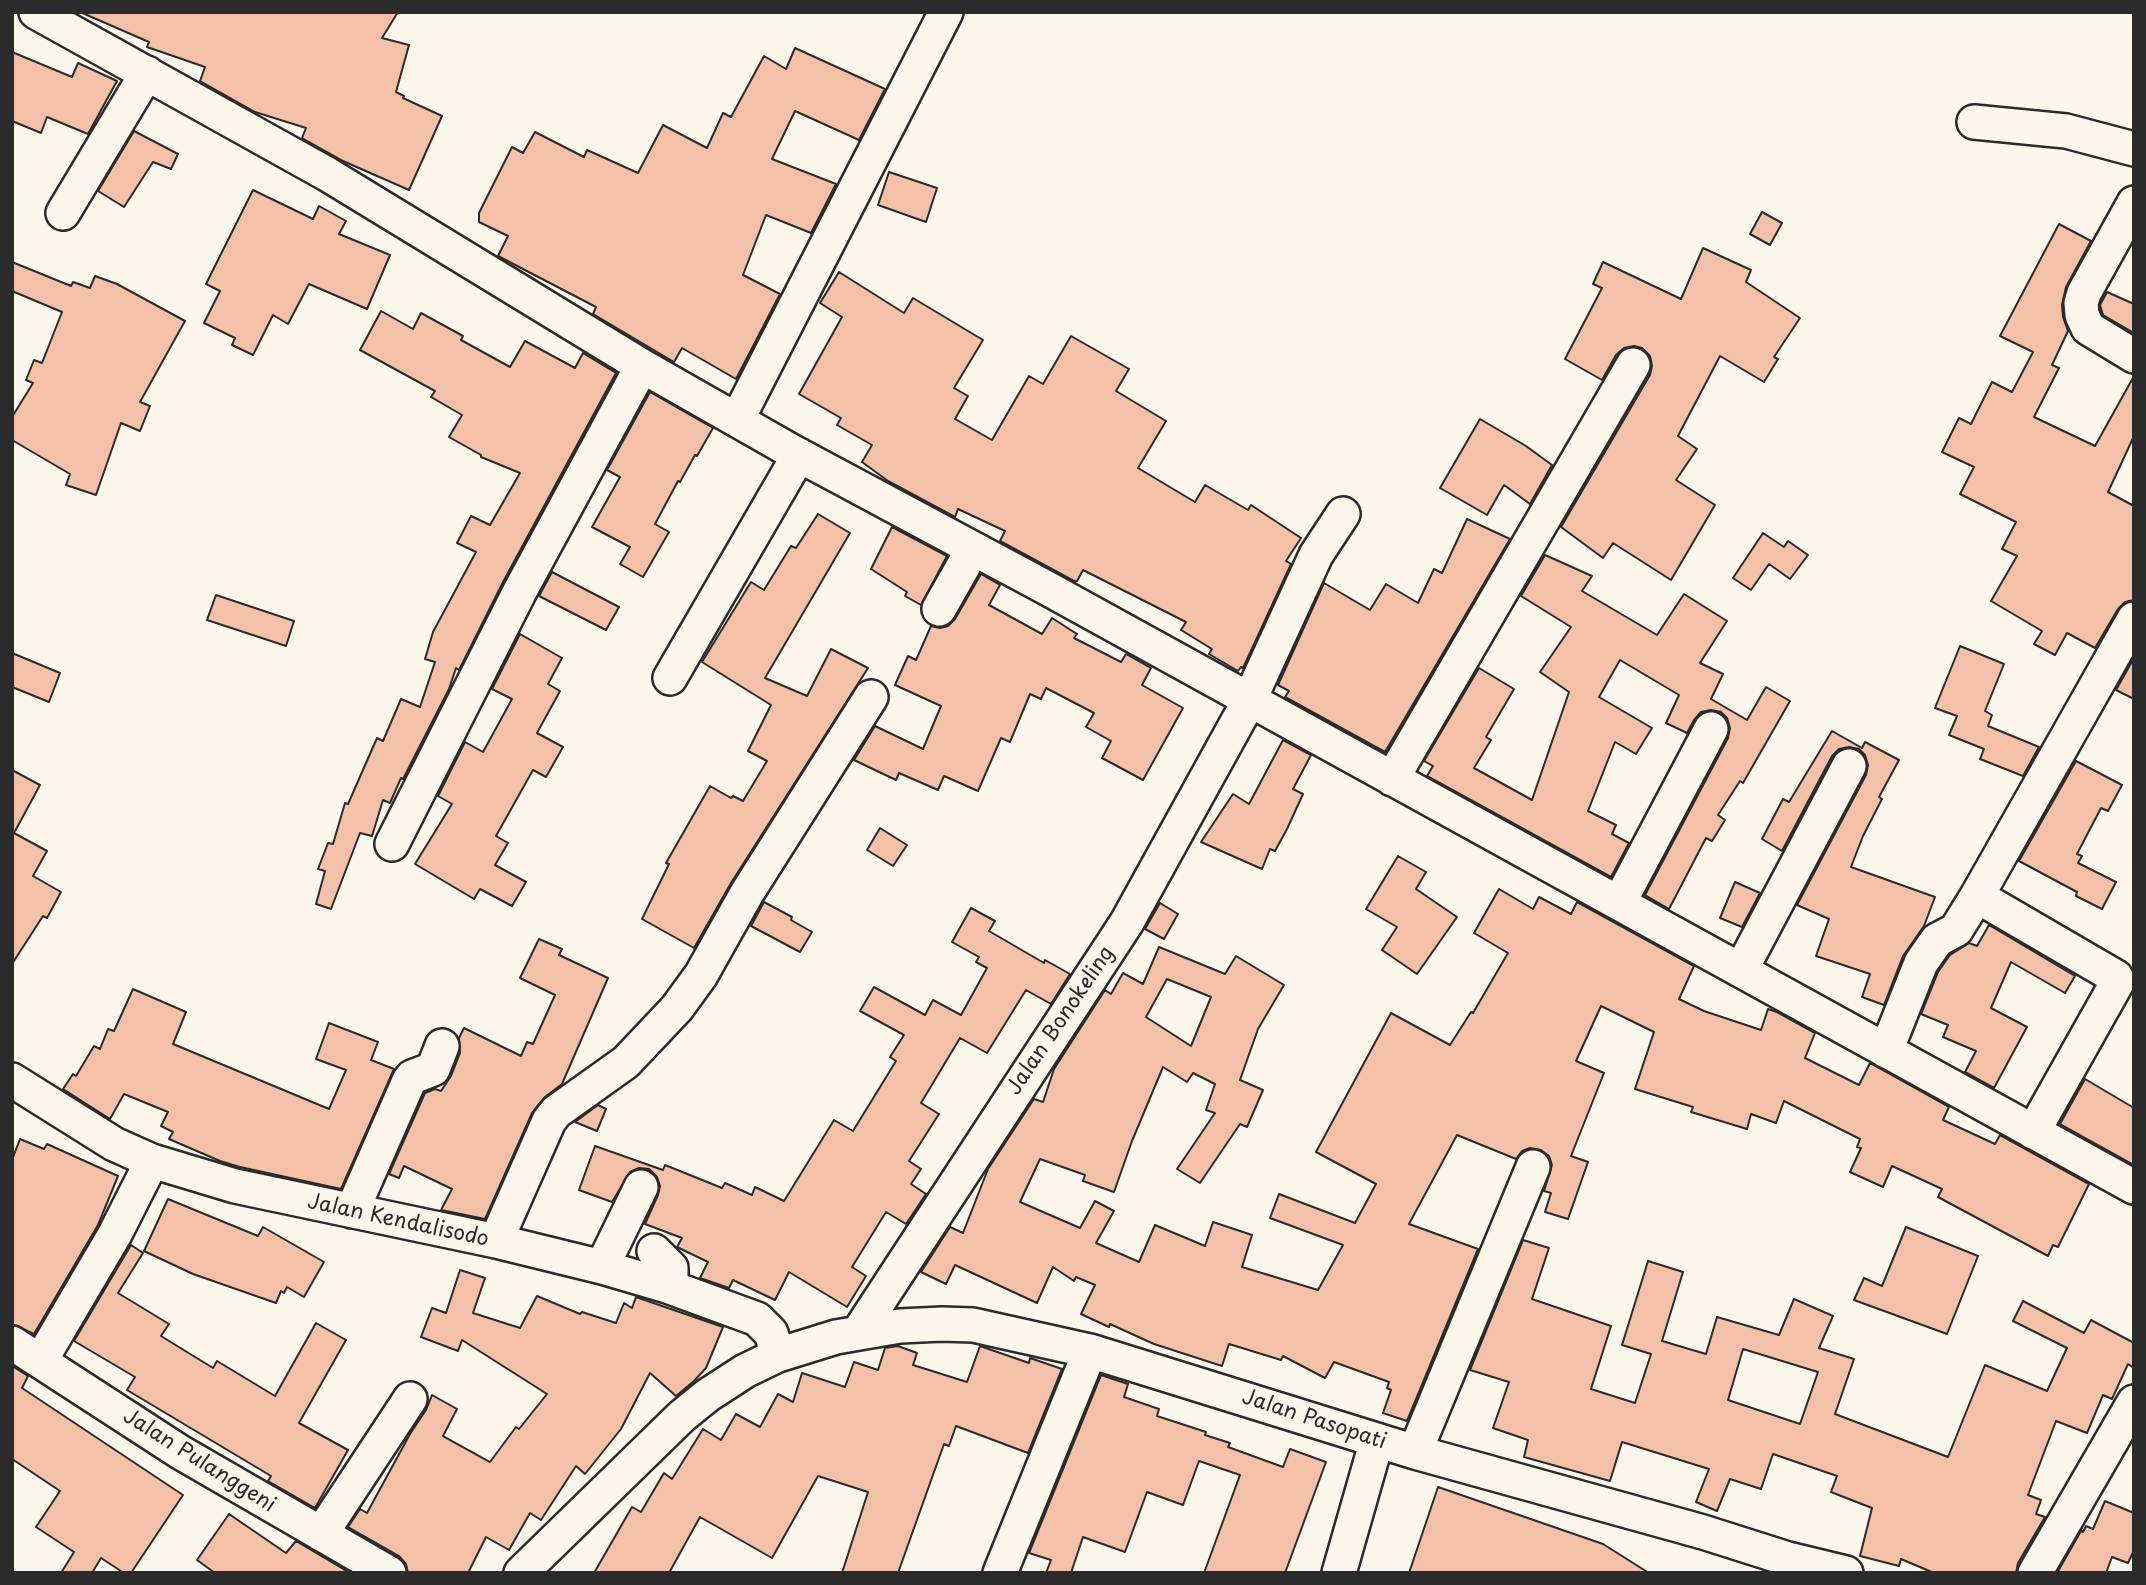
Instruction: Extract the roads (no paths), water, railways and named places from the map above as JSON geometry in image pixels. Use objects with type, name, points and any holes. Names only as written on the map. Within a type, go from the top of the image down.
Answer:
[{"type":"street","points":[[36,12],[70,20],[147,73],[327,174],[642,366],[799,455],[973,548],[2134,1187]]},
{"type":"street","points":[[737,420],[946,12]]},
{"type":"street","points":[[63,213],[147,73]]},
{"type":"street","points":[[1974,122],[2066,131],[2134,149]]},
{"type":"street","points":[[2134,204],[2081,303],[2082,315],[2088,328],[2134,356]]},
{"type":"street","points":[[1392,779],[1633,365]]},
{"type":"street","points":[[393,844],[520,591],[642,366]]},
{"type":"street","points":[[670,678],[799,455]]},
{"type":"street","name":"Jalan Bonokeling","points":[[858,1333],[1127,922],[1249,701],[1316,555],[1343,514]]},
{"type":"street","points":[[939,609],[973,548]]},
{"type":"street","points":[[1886,1051],[1921,963],[1937,940],[1956,930],[1977,896],[2134,618]]},
{"type":"street","points":[[496,1241],[549,1121],[556,1112],[626,1062],[677,1008],[701,975],[747,893],[871,697]]},
{"type":"street","points":[[1619,903],[1711,729]]},
{"type":"street","points":[[1741,970],[1849,766]]},
{"type":"street","points":[[1977,896],[2116,977],[2118,981],[2033,1132]]},
{"type":"street","points":[[352,1211],[409,1081],[412,1077],[433,1069],[442,1046]]},
{"type":"street","name":"Jalan Kendalisodo","points":[[12,1080],[114,1144],[152,1161],[234,1186],[496,1241],[667,1286],[757,1319],[771,1333],[778,1355]]},
{"type":"street","points":[[41,1360],[115,1234],[152,1161]]},
{"type":"street","points":[[1415,1452],[1533,1167]]},
{"type":"street","points":[[602,1267],[641,1186]]},
{"type":"street","points":[[654,1251],[670,1268],[671,1275],[667,1286]]},
{"type":"street","name":"Jalan Pasopati","points":[[521,1573],[681,1416],[745,1371],[778,1355],[858,1333],[900,1326],[973,1325],[1090,1351],[1415,1452],[1703,1532],[1782,1566],[1846,1573]]},
{"type":"street","name":"Jalan Pulanggeni","points":[[12,1343],[180,1452],[389,1573]]},
{"type":"street","points":[[1000,1573],[1090,1351]]},
{"type":"street","points":[[321,1534],[410,1399]]},
{"type":"street","points":[[2035,1573],[2134,1402]]},
{"type":"street","points":[[1339,1573],[1377,1440]]}]
